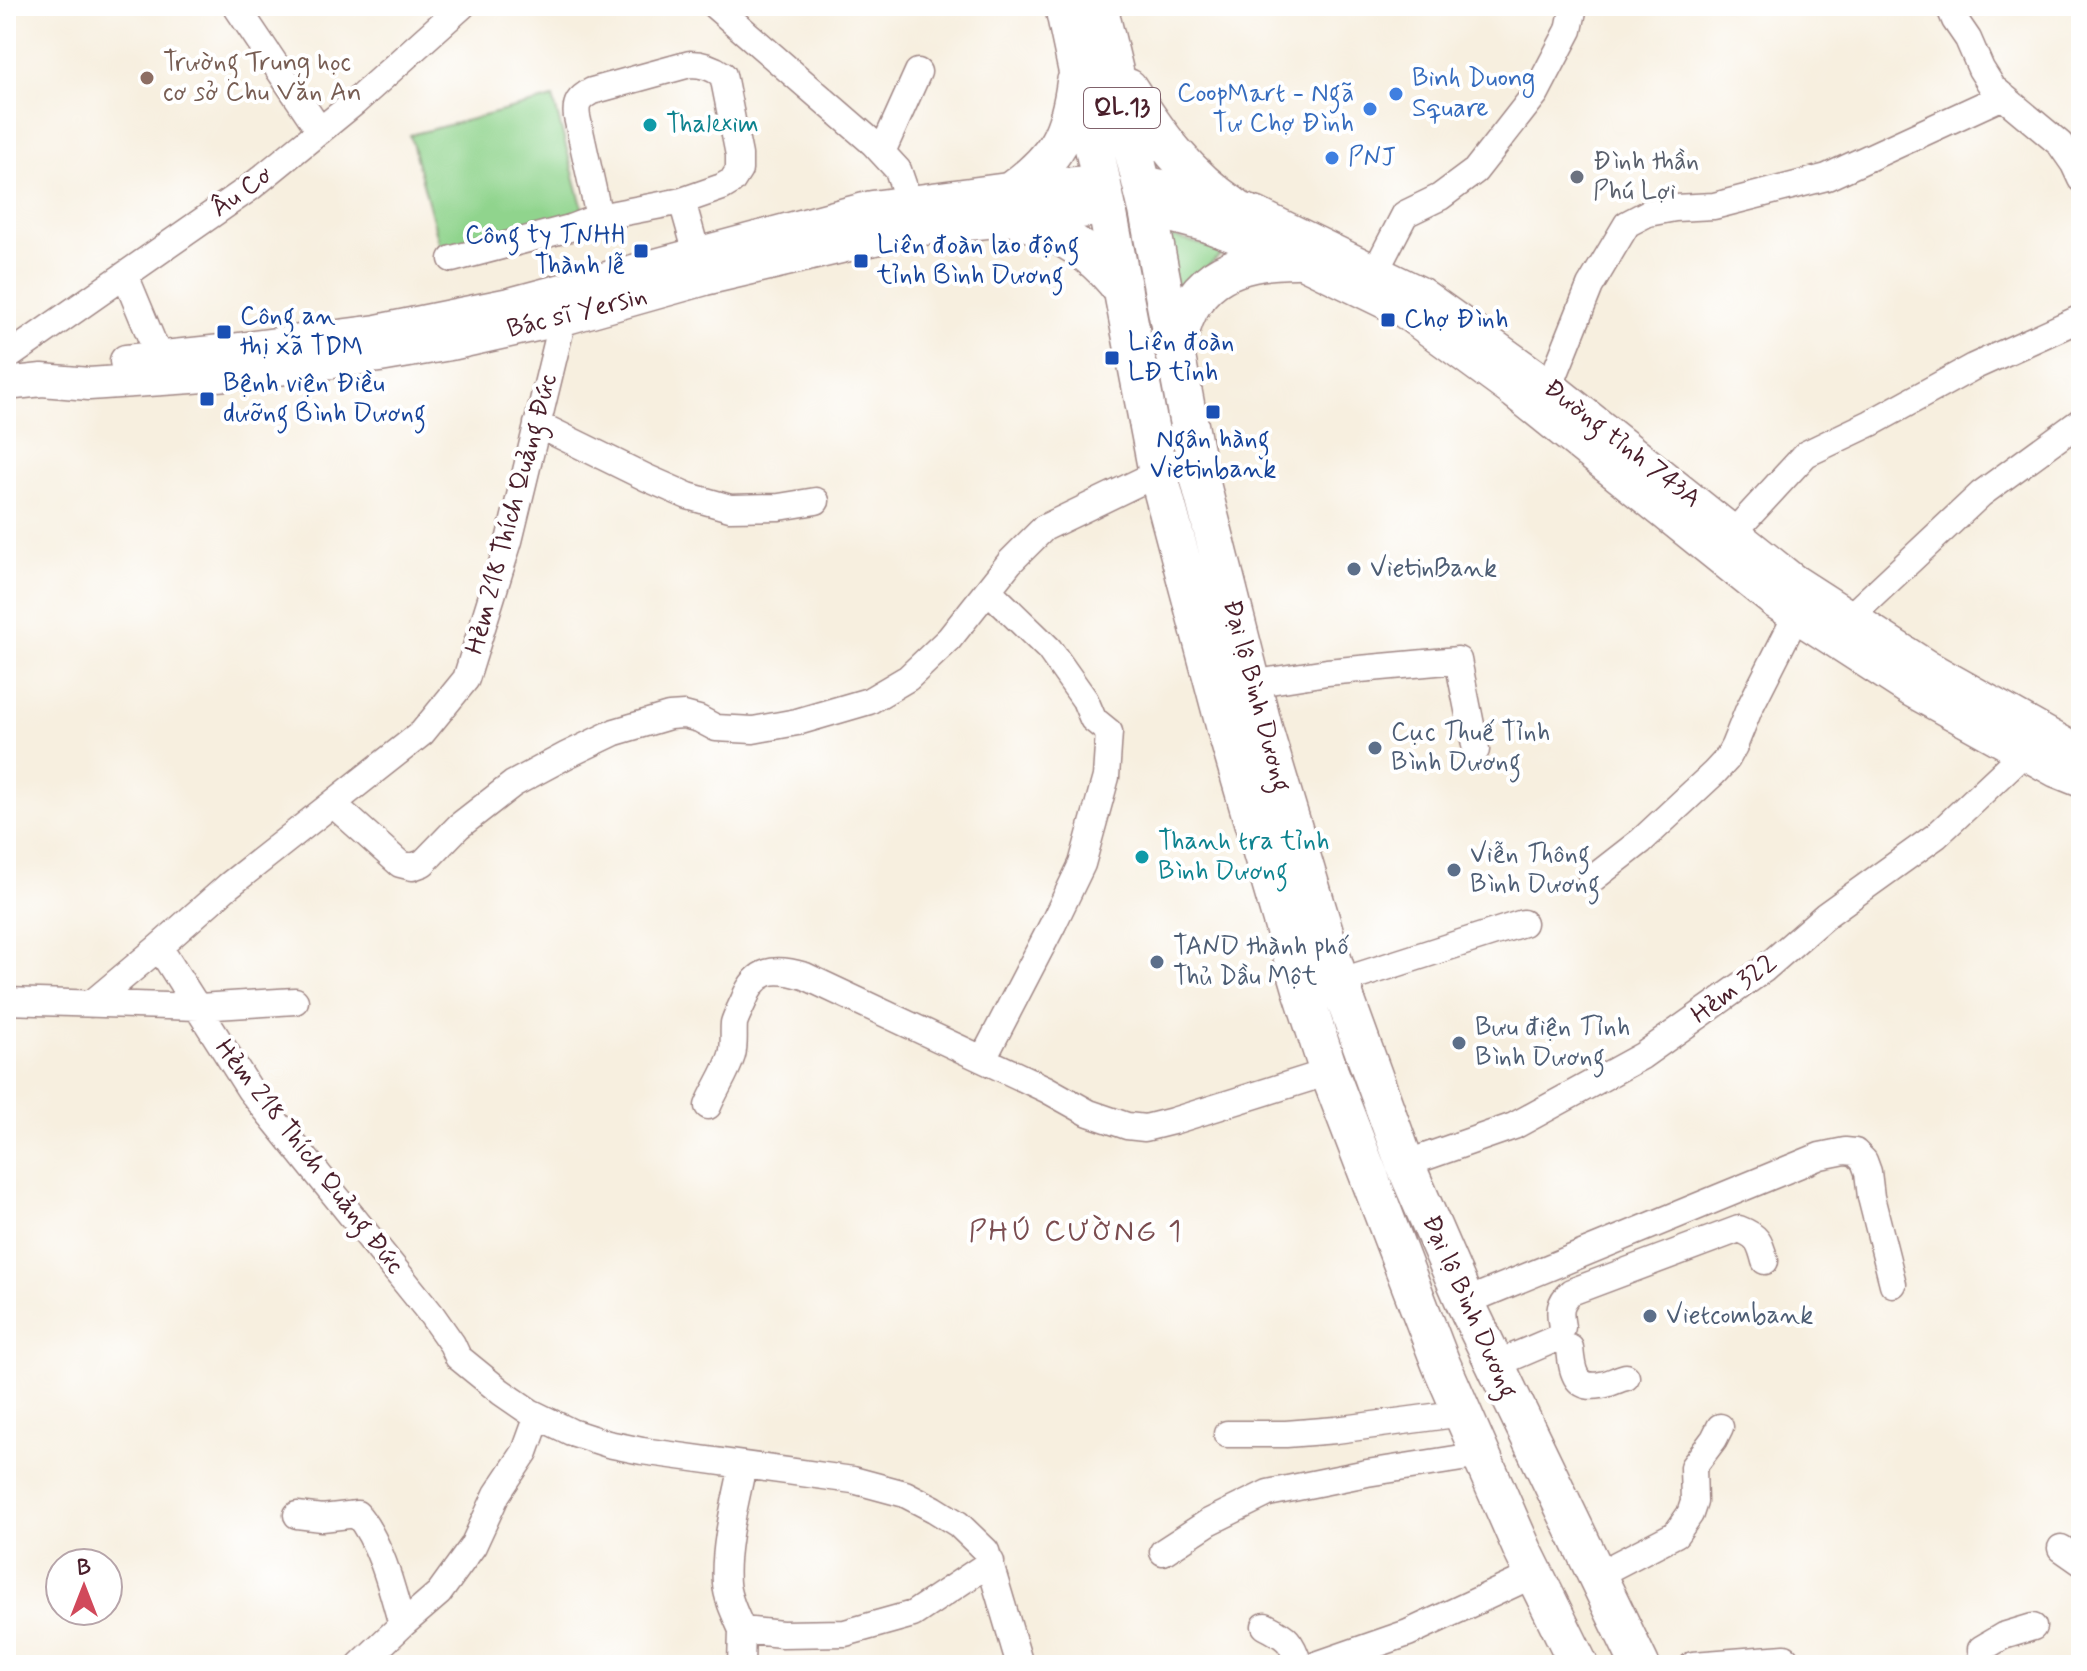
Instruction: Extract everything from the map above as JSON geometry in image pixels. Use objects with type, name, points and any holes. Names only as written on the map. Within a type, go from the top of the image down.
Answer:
[{"type":"highway","name":"Đại lộ Bình Dương","points":[[1064,6],[1094,61],[1145,196],[1198,472],[1264,732],[1339,982],[1405,1164],[1465,1302],[1640,1665]]},
{"type":"highway","name":"Đại lộ Bình Dương","points":[[1098,6],[1094,61],[1104,195],[1158,473],[1226,729],[1329,1072],[1435,1350],[1579,1665]]},
{"type":"highway","points":[[1124,293],[1108,272],[1072,242],[1039,226],[1017,204],[1064,135],[1073,103],[1094,61],[1199,180],[1234,207]]},
{"type":"highway","points":[[1104,195],[1126,208],[1145,196]]},
{"type":"highway","points":[[1175,355],[1188,312],[1214,278],[1242,264],[1296,259]]},
{"type":"highway","points":[[1329,1072],[1367,1060]]},
{"type":"main road","name":"Đường tỉnh 743A","points":[[1145,196],[1187,191],[1257,214],[1420,293],[1532,384],[1734,532],[1793,580],[1928,667],[2081,751]]},
{"type":"main road","name":"Bác sĩ Yersin","points":[[6,384],[42,380],[89,384],[378,343],[456,343],[562,305],[701,267],[872,207],[909,202],[1017,204],[1104,195]]},
{"type":"main road","name":"Đường tỉnh 743A","points":[[1145,196],[1204,225],[1296,259],[1403,311],[1532,384],[1764,593],[1912,691],[2056,771],[2081,781]]},
{"type":"main road","name":"Bác sĩ Yersin","points":[[701,267],[913,230],[1017,204]]},
{"type":"main road","name":"Bác sĩ Yersin","points":[[42,380],[74,366],[159,357],[262,358]]},
{"type":"street","points":[[236,6],[320,131]]},
{"type":"street","name":"Âu Cơ","points":[[6,358],[251,187],[354,103],[462,6]]},
{"type":"street","points":[[1376,270],[1405,214],[1440,197],[1475,171],[1536,93],[1569,30],[1574,6]]},
{"type":"street","points":[[1949,6],[1993,88],[2060,144],[2079,168]]},
{"type":"street","points":[[724,9],[882,152],[898,170],[909,202]]},
{"type":"street","points":[[452,259],[570,228],[599,217],[682,201],[732,181],[739,170],[739,155],[723,75],[713,67],[690,64],[592,91],[581,97],[576,106],[577,117],[599,217]]},
{"type":"street","points":[[882,152],[918,72]]},
{"type":"street","points":[[1532,384],[1627,224],[1648,213],[1714,206],[1827,177],[2003,96]]},
{"type":"street","points":[[682,201],[701,267]]},
{"type":"street","points":[[125,275],[159,357]]},
{"type":"street","name":"Hẻm 218 Thích Quảng Đức","points":[[562,305],[509,541],[466,679],[422,733],[228,886],[159,947],[250,1090],[413,1291],[458,1357],[501,1392],[538,1416],[571,1432],[608,1444],[853,1480],[905,1494],[958,1524],[986,1551],[1020,1665]]},
{"type":"street","points":[[1734,532],[1806,454],[1871,423],[1973,367],[2081,318]]},
{"type":"street","points":[[1850,617],[1981,494],[2081,421]]},
{"type":"street","points":[[537,424],[688,496],[730,508],[779,507],[816,501]]},
{"type":"street","points":[[333,804],[400,864],[412,867],[423,863],[459,826],[513,784],[615,732],[669,716],[684,715],[716,728],[753,730],[797,722],[869,701],[908,678],[949,639],[1010,562],[1044,528],[1158,473]]},
{"type":"street","points":[[983,1059],[1082,864],[1106,777],[1109,732],[1093,719],[1085,700],[1049,649],[988,590]]},
{"type":"street","points":[[1591,880],[1641,841],[1727,759],[1796,616]]},
{"type":"street","points":[[1251,684],[1327,672],[1458,660],[1476,750]]},
{"type":"street","name":"Hẻm 322","points":[[1405,1164],[1514,1126],[1642,1056],[1763,970],[1826,915],[1936,836],[2024,753]]},
{"type":"street","points":[[1339,982],[1523,923]]},
{"type":"street","points":[[91,1004],[159,947]]},
{"type":"street","points":[[708,1106],[732,1056],[734,1023],[749,987],[768,972],[787,971],[805,976],[1046,1089],[1089,1113],[1127,1126],[1145,1128],[1173,1121],[1329,1072]]},
{"type":"street","points":[[6,1001],[199,1007],[295,1001]]},
{"type":"street","points":[[1465,1302],[1820,1156],[1845,1151],[1855,1152],[1864,1161],[1893,1284]]},
{"type":"street","points":[[1626,1377],[1603,1385],[1585,1385],[1578,1381],[1562,1338],[1559,1311],[1571,1292],[1739,1229],[1753,1234],[1760,1243],[1765,1261]]},
{"type":"street","points":[[1494,1365],[1562,1338]]},
{"type":"street","points":[[1227,1434],[1336,1430],[1463,1413]]},
{"type":"street","points":[[360,1665],[439,1593],[473,1546],[497,1494],[525,1452],[538,1416]]},
{"type":"street","points":[[1595,1576],[1676,1534],[1694,1502],[1693,1467],[1720,1427]]},
{"type":"street","points":[[1163,1552],[1209,1522],[1268,1493],[1481,1455]]},
{"type":"street","points":[[741,1665],[742,1630],[726,1584],[729,1535],[743,1465]]},
{"type":"street","points":[[297,1515],[322,1518],[357,1514],[366,1525],[389,1580],[402,1625]]},
{"type":"street","points":[[742,1630],[782,1634],[845,1633],[913,1614],[991,1562]]},
{"type":"street","points":[[1316,1665],[1408,1633],[1535,1574]]},
{"type":"street","points":[[1265,1626],[1289,1640],[1299,1665]]},
{"type":"street","points":[[1984,1665],[1981,1649],[2003,1636],[2033,1627]]},
{"type":"street","points":[[1693,1665],[1785,1658]]},
{"type":"green space","points":[[553,98],[584,213],[441,250],[410,135]]},
{"type":"green space","points":[[1163,234],[1225,251],[1178,293]]},
{"type":"place","name":"Trường Trung học cơ sở Chu Văn An","points":[[147,78]]},
{"type":"place","name":"Binh Duong Square","points":[[1396,94]]},
{"type":"place","name":"CoopMart - Ngã Tư Chợ Đình","points":[[1370,109]]},
{"type":"place","name":"Thalexim","points":[[650,125]]},
{"type":"place","name":"PNJ","points":[[1332,158]]},
{"type":"place","name":"Đình thần Phú Lợi","points":[[1577,177]]},
{"type":"place","name":"Công ty TNHH Thành lễ","points":[[641,251]]},
{"type":"place","name":"Liên đoàn lao động tỉnh Bình Dương","points":[[861,261]]},
{"type":"place","name":"Chợ Đình","points":[[1388,320]]},
{"type":"place","name":"Công an thị xã TDM","points":[[224,332]]},
{"type":"place","name":"Liên đoàn LĐ tỉnh","points":[[1112,358]]},
{"type":"place","name":"Bệnh viện Điều dưỡng Bình Dương","points":[[207,399]]},
{"type":"place","name":"Ngân hàng Vietinbank","points":[[1213,412]]},
{"type":"place","name":"VietinBank","points":[[1354,569]]},
{"type":"place","name":"Cục Thuế Tỉnh Bình Dương","points":[[1375,748]]},
{"type":"place","name":"Thanh tra tỉnh Bình Dương","points":[[1142,857]]},
{"type":"place","name":"Viễn Thông Bình Dương","points":[[1454,870]]},
{"type":"place","name":"TAND thành phố Thủ Dầu Một","points":[[1157,962]]},
{"type":"place","name":"Bưu điện Tỉnh Bình Dương","points":[[1459,1043]]},
{"type":"place","name":"Vietcombank","points":[[1650,1316]]},
{"type":"district","name":"PHÚ CƯỜNG 1","points":[[1076,1231]]}]
